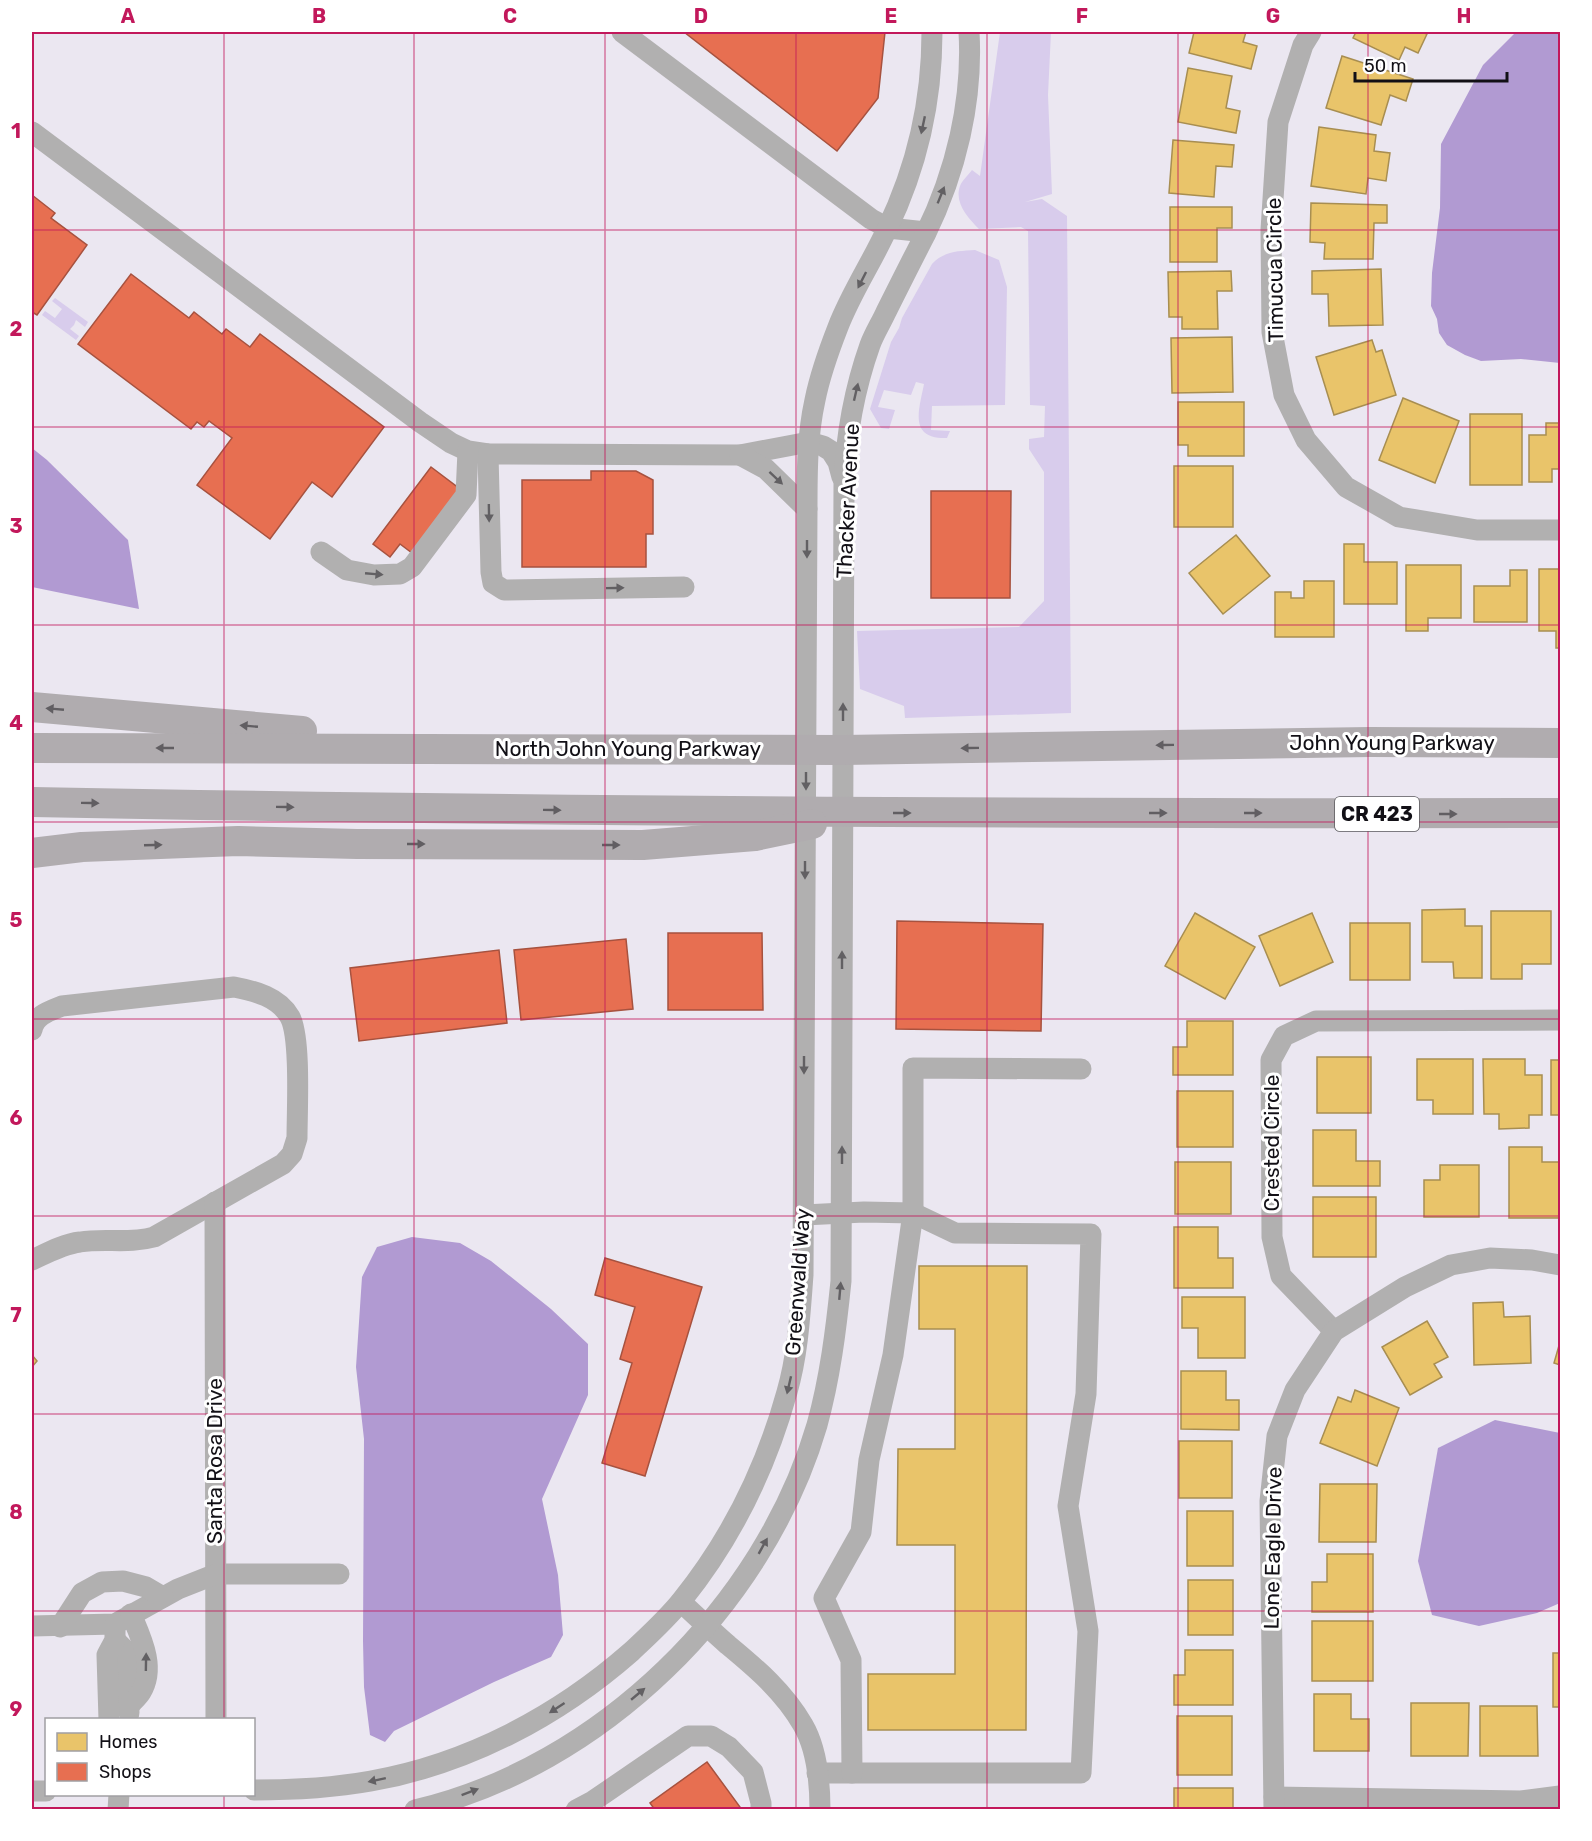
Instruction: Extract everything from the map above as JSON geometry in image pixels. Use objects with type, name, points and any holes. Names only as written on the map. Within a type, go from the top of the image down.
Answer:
[{"type":"highway","points":[[32,706],[330,734],[580,748]]},
{"type":"highway","name":"John Young Parkway","points":[[1224,744],[1560,743]]},
{"type":"highway","name":"North John Young Parkway","points":[[32,748],[843,750],[1224,744]]},
{"type":"highway","points":[[32,802],[806,819]]},
{"type":"highway","points":[[32,853],[82,847],[238,842],[643,845],[755,836],[806,819],[843,813]]},
{"type":"highway","name":"CR 423","points":[[843,813],[1560,813]]},
{"type":"street","points":[[622,32],[871,219],[888,228],[926,232]]},
{"type":"street","name":"Thacker Avenue","points":[[806,819],[807,509],[809,442],[815,400],[826,359],[839,324],[888,228],[916,156],[932,67],[932,32]]},
{"type":"street","name":"Thacker Avenue","points":[[843,813],[846,446],[860,376],[871,342],[926,232],[948,178],[964,120],[970,58],[969,32]]},
{"type":"street","name":"Timucua Circle","points":[[1311,32],[1303,45],[1278,122],[1271,230],[1272,332],[1284,395],[1306,440],[1346,487],[1399,518],[1477,530],[1560,530]]},
{"type":"street","points":[[32,132],[451,443],[478,453],[740,455],[809,442],[823,446],[831,452],[838,462],[844,483]]},
{"type":"street","points":[[321,552],[347,570],[375,575],[400,574],[412,567],[466,495],[478,453]]},
{"type":"street","points":[[478,453],[490,573],[493,583],[504,590],[684,587]]},
{"type":"street","points":[[740,455],[766,469],[807,509]]},
{"type":"street","name":"Greenwald Way","points":[[415,1809],[469,1793],[554,1754],[638,1695],[670,1666],[707,1626],[732,1593],[758,1555],[800,1471],[828,1382],[841,1281],[843,813]]},
{"type":"street","name":"Greenwald Way","points":[[255,1790],[331,1787],[373,1781],[446,1761],[502,1739],[539,1719],[574,1697],[644,1640],[681,1602],[735,1523],[774,1436],[788,1390],[796,1352],[803,1275],[806,819]]},
{"type":"street","points":[[32,1030],[33,1024],[44,1013],[62,1006],[234,987],[256,991],[276,1002],[290,1017],[296,1036],[297,1138],[292,1154],[283,1164],[154,1237],[140,1241],[80,1242],[63,1246],[32,1260]]},
{"type":"street","name":"Crested Circle","points":[[1334,1331],[1281,1276],[1272,1237],[1271,1060],[1284,1036],[1316,1021],[1560,1020]]},
{"type":"street","points":[[852,1773],[851,1660],[824,1598],[861,1532],[868,1460],[893,1355],[913,1213],[913,1068],[1081,1069]]},
{"type":"street","name":"Santa Rosa Drive","points":[[215,1203],[216,1718]]},
{"type":"street","points":[[804,1215],[913,1213],[955,1233],[1091,1234],[1086,1394],[1068,1506],[1088,1631],[1081,1773],[817,1773]]},
{"type":"street","name":"Lone Eagle Drive","points":[[1274,1803],[1270,1501],[1277,1436],[1295,1390],[1334,1331],[1405,1287],[1450,1265],[1490,1258],[1532,1260],[1560,1265]]},
{"type":"street","points":[[109,1718],[107,1655],[120,1626],[163,1597],[216,1574],[339,1574]]},
{"type":"street","points":[[60,1627],[82,1593],[102,1582],[123,1581],[146,1587],[163,1597]]},
{"type":"street","points":[[681,1602],[778,1689],[804,1726],[813,1752],[820,1809]]},
{"type":"street","points":[[32,1626],[120,1626],[147,1654],[145,1679],[129,1713]]},
{"type":"street","points":[[120,1626],[126,1651],[129,1713]]},
{"type":"street","points":[[576,1809],[592,1801],[688,1736],[711,1736],[729,1747],[753,1772],[761,1809]]},
{"type":"street","points":[[1274,1803],[1521,1805],[1560,1796]]},
{"type":"shaded area","points":[[1000,32],[1051,32],[1048,95],[1052,194],[1025,202],[1042,199],[1067,216],[1071,713],[905,718],[904,706],[860,689],[857,631],[1019,627],[1044,601],[1044,472],[1029,449],[1029,439],[1044,437],[1045,406],[1030,405],[1028,231],[1021,227],[979,229],[967,215],[959,198],[960,186],[972,170],[980,176]]},
{"type":"shaded area","points":[[1516,32],[1560,32],[1560,363],[1521,359],[1481,361],[1465,355],[1447,345],[1439,333],[1437,319],[1431,306],[1432,273],[1440,208],[1441,144],[1483,65]]},
{"type":"shaded area","points":[[975,250],[999,260],[1007,287],[1005,405],[932,406],[931,430],[950,431],[947,438],[935,437],[926,434],[921,428],[919,413],[924,384],[916,382],[911,395],[884,390],[878,407],[895,410],[889,429],[881,428],[870,409],[891,342],[902,318],[932,264],[947,254]]},
{"type":"shaded area","points":[[55,298],[88,322],[85,327],[76,320],[70,329],[79,336],[76,340],[42,315],[45,311],[55,318],[62,309],[52,301]]},
{"type":"shaded area","points":[[32,448],[128,540],[139,609],[32,587]]},
{"type":"shaded area","points":[[412,1237],[460,1243],[491,1261],[551,1309],[588,1344],[588,1395],[542,1499],[558,1575],[563,1635],[551,1657],[394,1731],[385,1742],[370,1735],[364,1687],[364,1439],[356,1367],[362,1277],[377,1247]]},
{"type":"shaded area","points":[[1495,1420],[1560,1433],[1560,1603],[1537,1613],[1479,1626],[1432,1615],[1418,1561],[1438,1448]]},
{"type":"building: Homes","points":[[1194,32],[1246,32],[1243,42],[1257,46],[1251,69],[1189,53]]},
{"type":"building: Homes","points":[[1356,32],[1421,32],[1427,34],[1418,53],[1405,47],[1399,60],[1353,38]]},
{"type":"building: Homes","points":[[1342,56],[1413,79],[1406,101],[1390,95],[1381,125],[1326,108]]},
{"type":"building: Homes","points":[[1188,68],[1232,76],[1226,108],[1240,111],[1236,133],[1178,122]]},
{"type":"building: Homes","points":[[1319,127],[1376,135],[1374,151],[1390,153],[1386,181],[1368,178],[1366,194],[1311,186]]},
{"type":"building: Homes","points":[[1173,140],[1234,145],[1232,167],[1216,166],[1214,197],[1169,193]]},
{"type":"building: Homes","points":[[1311,203],[1387,205],[1387,223],[1374,223],[1373,259],[1324,259],[1325,243],[1310,242]]},
{"type":"building: Homes","points":[[1170,207],[1232,207],[1232,228],[1217,228],[1217,262],[1170,262]]},
{"type":"building: Homes","points":[[1381,269],[1383,325],[1329,326],[1328,294],[1312,294],[1312,271]]},
{"type":"building: Homes","points":[[1231,271],[1232,291],[1217,291],[1218,329],[1182,329],[1182,317],[1169,317],[1168,272]]},
{"type":"building: Homes","points":[[1232,337],[1233,392],[1172,393],[1171,338]]},
{"type":"building: Homes","points":[[1372,340],[1376,352],[1382,350],[1396,395],[1334,415],[1316,357]]},
{"type":"building: Homes","points":[[1403,398],[1459,421],[1435,483],[1379,460]]},
{"type":"building: Homes","points":[[1178,402],[1244,402],[1244,456],[1188,456],[1188,445],[1178,445]]},
{"type":"building: Homes","points":[[1470,414],[1522,414],[1522,485],[1470,485]]},
{"type":"building: Homes","points":[[1546,423],[1560,423],[1560,469],[1552,469],[1552,482],[1529,482],[1529,435],[1546,435]]},
{"type":"building: Homes","points":[[1174,466],[1233,466],[1233,527],[1174,527]]},
{"type":"building: Homes","points":[[1236,535],[1270,576],[1223,614],[1189,573]]},
{"type":"building: Homes","points":[[1344,544],[1364,544],[1364,562],[1397,562],[1397,604],[1344,604]]},
{"type":"building: Homes","points":[[1406,565],[1461,565],[1461,618],[1428,618],[1428,631],[1406,631]]},
{"type":"building: Homes","points":[[1539,569],[1560,569],[1560,648],[1556,648],[1556,631],[1539,631]]},
{"type":"building: Homes","points":[[1510,570],[1527,570],[1527,622],[1474,622],[1474,586],[1510,586]]},
{"type":"building: Homes","points":[[1304,581],[1334,581],[1334,637],[1275,637],[1275,592],[1291,592],[1291,598],[1304,598]]},
{"type":"building: Homes","points":[[1465,909],[1465,926],[1482,926],[1482,978],[1454,978],[1453,962],[1422,962],[1422,910]]},
{"type":"building: Homes","points":[[1491,911],[1551,911],[1551,964],[1522,964],[1522,979],[1491,979]]},
{"type":"building: Homes","points":[[1195,913],[1255,947],[1225,999],[1165,966]]},
{"type":"building: Homes","points":[[1312,913],[1333,962],[1280,986],[1259,936]]},
{"type":"building: Homes","points":[[1350,923],[1410,923],[1410,980],[1350,980]]},
{"type":"building: Homes","points":[[1187,1021],[1233,1021],[1233,1075],[1173,1075],[1173,1047],[1187,1047]]},
{"type":"building: Homes","points":[[1317,1057],[1371,1057],[1371,1113],[1317,1113]]},
{"type":"building: Homes","points":[[1417,1059],[1473,1059],[1473,1114],[1433,1114],[1433,1100],[1417,1100]]},
{"type":"building: Homes","points":[[1483,1059],[1525,1059],[1525,1075],[1542,1075],[1542,1115],[1529,1115],[1529,1128],[1499,1129],[1499,1114],[1484,1114]]},
{"type":"building: Homes","points":[[1551,1060],[1560,1060],[1560,1115],[1551,1115]]},
{"type":"building: Homes","points":[[1177,1091],[1233,1091],[1233,1147],[1177,1147]]},
{"type":"building: Homes","points":[[1313,1130],[1356,1130],[1356,1161],[1380,1161],[1380,1186],[1313,1186]]},
{"type":"building: Homes","points":[[1509,1147],[1542,1147],[1542,1162],[1560,1162],[1560,1218],[1509,1218]]},
{"type":"building: Homes","points":[[1175,1162],[1231,1162],[1231,1214],[1175,1214]]},
{"type":"building: Homes","points":[[1440,1165],[1479,1165],[1479,1217],[1424,1217],[1424,1180],[1440,1180]]},
{"type":"building: Homes","points":[[1313,1197],[1376,1197],[1376,1257],[1313,1257]]},
{"type":"building: Homes","points":[[1174,1227],[1218,1227],[1218,1258],[1233,1258],[1233,1288],[1174,1288]]},
{"type":"building: Homes","points":[[919,1266],[1027,1266],[1026,1730],[868,1730],[868,1674],[955,1674],[955,1545],[897,1545],[898,1449],[955,1449],[955,1329],[919,1329]]},
{"type":"building: Homes","points":[[1182,1297],[1245,1297],[1245,1358],[1198,1358],[1198,1328],[1182,1328]]},
{"type":"building: Homes","points":[[1503,1302],[1504,1317],[1530,1316],[1531,1363],[1474,1365],[1473,1303]]},
{"type":"building: Homes","points":[[1427,1321],[1448,1357],[1434,1364],[1442,1377],[1410,1395],[1382,1347]]},
{"type":"building: Homes","points":[[1560,1342],[1560,1365],[1554,1363]]},
{"type":"building: Homes","points":[[32,1355],[37,1361],[32,1367]]},
{"type":"building: Homes","points":[[1181,1371],[1226,1371],[1226,1400],[1239,1400],[1239,1430],[1181,1429]]},
{"type":"building: Homes","points":[[1355,1390],[1399,1408],[1377,1466],[1320,1443],[1338,1397],[1351,1402]]},
{"type":"building: Homes","points":[[1179,1441],[1232,1441],[1232,1498],[1179,1498]]},
{"type":"building: Homes","points":[[1320,1484],[1377,1484],[1376,1542],[1319,1542]]},
{"type":"building: Homes","points":[[1187,1511],[1233,1511],[1233,1566],[1187,1566]]},
{"type":"building: Homes","points":[[1327,1554],[1373,1554],[1373,1612],[1312,1612],[1312,1582],[1327,1582]]},
{"type":"building: Homes","points":[[1188,1580],[1233,1580],[1233,1635],[1188,1635]]},
{"type":"building: Homes","points":[[1312,1621],[1373,1621],[1373,1681],[1312,1681]]},
{"type":"building: Homes","points":[[1185,1650],[1233,1650],[1233,1705],[1174,1705],[1174,1675],[1185,1675]]},
{"type":"building: Homes","points":[[1553,1653],[1560,1653],[1560,1707],[1553,1707]]},
{"type":"building: Homes","points":[[1314,1694],[1351,1694],[1351,1719],[1369,1719],[1369,1751],[1314,1751]]},
{"type":"building: Homes","points":[[1411,1703],[1469,1703],[1468,1756],[1411,1756]]},
{"type":"building: Homes","points":[[1480,1706],[1537,1706],[1538,1756],[1480,1756]]},
{"type":"building: Homes","points":[[1177,1716],[1232,1716],[1232,1775],[1177,1775]]},
{"type":"building: Homes","points":[[1174,1788],[1233,1788],[1233,1810],[1174,1810]]},
{"type":"building: Shops","points":[[684,32],[885,32],[878,98],[837,151]]},
{"type":"building: Shops","points":[[32,195],[55,213],[51,218],[87,245],[37,315],[32,312]]},
{"type":"building: Shops","points":[[131,274],[189,318],[194,312],[222,334],[226,329],[250,347],[260,334],[384,427],[332,497],[312,482],[270,539],[197,485],[232,438],[209,421],[204,427],[197,422],[191,429],[78,344]]},
{"type":"building: Shops","points":[[431,467],[460,489],[412,553],[400,544],[390,557],[373,544]]},
{"type":"building: Shops","points":[[591,471],[636,471],[653,480],[653,534],[646,534],[646,567],[522,567],[522,480],[591,480]]},
{"type":"building: Shops","points":[[931,491],[1011,491],[1010,598],[931,598]]},
{"type":"building: Shops","points":[[897,921],[1043,924],[1041,1031],[896,1029]]},
{"type":"building: Shops","points":[[668,933],[762,933],[763,1010],[668,1010]]},
{"type":"building: Shops","points":[[626,939],[633,1009],[521,1020],[514,950]]},
{"type":"building: Shops","points":[[499,950],[507,1023],[359,1041],[350,968]]},
{"type":"building: Shops","points":[[605,1258],[702,1287],[645,1476],[602,1463],[632,1363],[620,1359],[635,1307],[595,1295]]},
{"type":"building: Shops","points":[[707,1762],[740,1807],[736,1810],[655,1810],[650,1803]]}]
